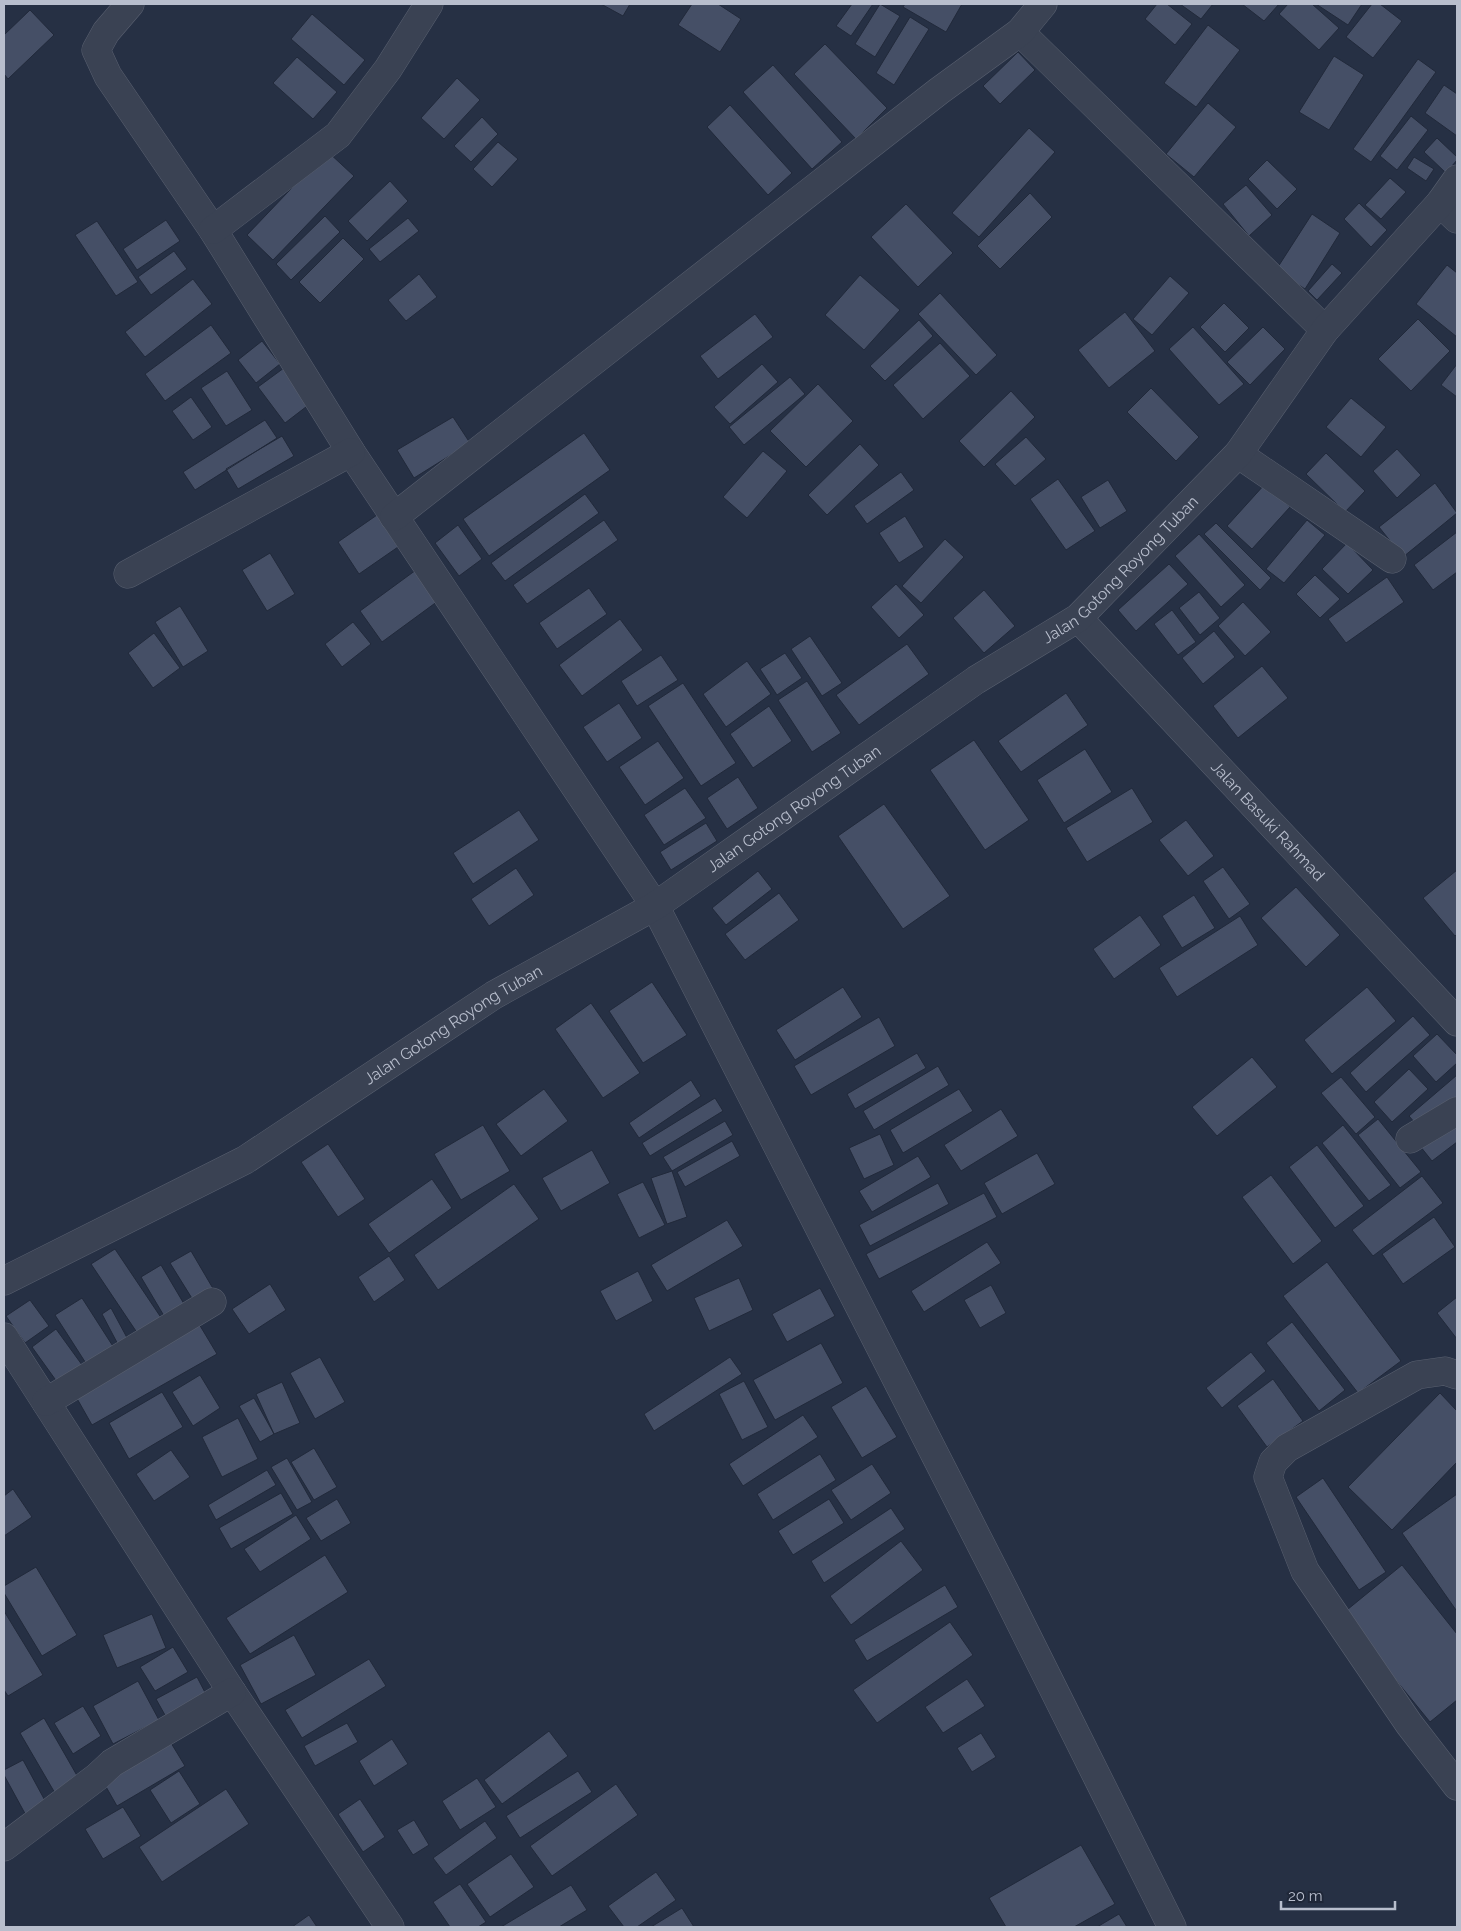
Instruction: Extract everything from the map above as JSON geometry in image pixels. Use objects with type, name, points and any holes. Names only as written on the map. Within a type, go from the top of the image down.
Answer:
[{"type":"street","points":[[130,4],[106,32],[96,50],[108,76],[213,230],[351,452],[655,906],[1002,1584],[1172,1927]]},
{"type":"street","points":[[213,230],[338,135],[388,70],[429,4]]},
{"type":"street","points":[[394,517],[940,91],[1020,32],[1042,4]]},
{"type":"street","points":[[1020,32],[1325,330]]},
{"type":"street","name":"Jalan Gotong Royong Tuban","points":[[4,1280],[244,1160],[494,995],[655,906],[976,680],[1078,618],[1238,454],[1325,330],[1448,211],[1457,179]]},
{"type":"street","points":[[128,574],[351,452]]},
{"type":"street","points":[[1238,454],[1392,559]]},
{"type":"street","name":"Jalan Basuki Rahmad","points":[[1078,618],[1457,1022]]},
{"type":"street","points":[[1410,1139],[1457,1110]]},
{"type":"street","points":[[46,1402],[212,1302]]},
{"type":"street","points":[[4,1337],[232,1692],[390,1927]]},
{"type":"street","points":[[1457,1375],[1445,1371],[1417,1375],[1287,1448],[1273,1462],[1268,1477],[1305,1571],[1409,1724],[1457,1786]]},
{"type":"street","points":[[4,1847],[89,1783],[112,1763],[232,1692]]},
{"type":"building","points":[[601,4],[630,4],[623,16]]},
{"type":"building","points":[[692,4],[718,4],[741,19],[720,52],[678,25]]},
{"type":"building","points":[[852,4],[873,4],[851,36],[836,26]]},
{"type":"building","points":[[880,4],[900,16],[875,57],[855,44]]},
{"type":"building","points":[[905,4],[962,4],[946,32],[903,7]]},
{"type":"building","points":[[1157,4],[1167,4],[1192,24],[1175,45],[1145,19]]},
{"type":"building","points":[[1180,4],[1213,4],[1201,19]]},
{"type":"building","points":[[1242,4],[1279,4],[1264,21]]},
{"type":"building","points":[[1288,4],[1312,4],[1339,28],[1319,50],[1279,14]]},
{"type":"building","points":[[1316,4],[1362,4],[1348,25]]},
{"type":"building","points":[[1372,4],[1380,4],[1402,21],[1373,58],[1346,37]]},
{"type":"building","points":[[30,10],[54,35],[8,79],[4,74],[4,35]]},
{"type":"building","points":[[312,14],[365,60],[344,85],[291,39]]},
{"type":"building","points":[[910,17],[929,29],[894,85],[876,73]]},
{"type":"building","points":[[1208,25],[1240,50],[1196,107],[1164,83]]},
{"type":"building","points":[[825,44],[887,108],[856,139],[794,74]]},
{"type":"building","points":[[1018,52],[1035,70],[1000,104],[983,86]]},
{"type":"building","points":[[1334,56],[1364,75],[1329,130],[1299,112]]},
{"type":"building","points":[[297,57],[337,92],[313,119],[273,83]]},
{"type":"building","points":[[1418,59],[1436,72],[1371,162],[1353,149]]},
{"type":"building","points":[[773,65],[842,142],[812,169],[743,92]]},
{"type":"building","points":[[457,78],[480,100],[444,139],[421,118]]},
{"type":"building","points":[[1444,85],[1457,94],[1457,136],[1425,113]]},
{"type":"building","points":[[1208,103],[1236,127],[1194,177],[1166,154]]},
{"type":"building","points":[[730,105],[792,173],[768,195],[707,127]]},
{"type":"building","points":[[1411,116],[1428,130],[1397,170],[1380,156]]},
{"type":"building","points":[[482,117],[498,134],[471,162],[454,146]]},
{"type":"building","points":[[1029,128],[1055,152],[979,237],[952,213]]},
{"type":"building","points":[[1437,138],[1457,157],[1457,160],[1446,173],[1424,152]]},
{"type":"building","points":[[498,142],[518,159],[492,187],[473,169]]},
{"type":"building","points":[[327,151],[354,176],[273,260],[247,235]]},
{"type":"building","points":[[1414,157],[1434,169],[1426,181],[1407,168]]},
{"type":"building","points":[[1267,160],[1297,189],[1277,209],[1248,179]]},
{"type":"building","points":[[1390,178],[1406,192],[1381,219],[1365,205]]},
{"type":"building","points":[[390,181],[408,201],[367,241],[348,221]]},
{"type":"building","points":[[1246,185],[1272,215],[1249,236],[1223,204]]},
{"type":"building","points":[[1030,193],[1052,217],[1000,269],[977,246]]},
{"type":"building","points":[[1359,203],[1387,230],[1371,247],[1344,219]]},
{"type":"building","points":[[906,204],[953,253],[918,287],[871,237]]},
{"type":"building","points":[[1312,214],[1340,233],[1305,289],[1276,270]]},
{"type":"building","points":[[325,216],[340,232],[291,280],[276,264]]},
{"type":"building","points":[[408,218],[419,231],[380,262],[369,249]]},
{"type":"building","points":[[166,220],[180,241],[137,270],[123,249]]},
{"type":"building","points":[[97,221],[138,282],[116,296],[75,235]]},
{"type":"building","points":[[343,238],[364,259],[320,303],[299,282]]},
{"type":"building","points":[[174,251],[187,269],[151,295],[138,277]]},
{"type":"building","points":[[1332,264],[1342,273],[1317,300],[1308,291]]},
{"type":"building","points":[[1447,265],[1457,273],[1457,337],[1416,304]]},
{"type":"building","points":[[419,274],[437,297],[406,321],[388,300]]},
{"type":"building","points":[[860,275],[900,310],[864,350],[825,315]]},
{"type":"building","points":[[1170,276],[1189,293],[1152,335],[1133,319]]},
{"type":"building","points":[[193,279],[212,304],[145,357],[125,332]]},
{"type":"building","points":[[940,293],[997,355],[976,375],[918,314]]},
{"type":"building","points":[[1224,303],[1249,328],[1225,352],[1200,327]]},
{"type":"building","points":[[1125,312],[1155,351],[1109,388],[1078,350]]},
{"type":"building","points":[[755,314],[773,337],[718,379],[700,356]]},
{"type":"building","points":[[1418,319],[1450,351],[1411,391],[1378,359]]},
{"type":"building","points":[[919,320],[933,336],[885,381],[870,366]]},
{"type":"building","points":[[211,325],[231,353],[165,401],[145,374]]},
{"type":"building","points":[[1193,327],[1244,384],[1219,405],[1169,349]]},
{"type":"building","points":[[1263,327],[1285,349],[1250,385],[1227,362]]},
{"type":"building","points":[[262,341],[280,364],[256,383],[238,360]]},
{"type":"building","points":[[940,343],[970,376],[923,419],[893,385]]},
{"type":"building","points":[[762,364],[778,382],[730,424],[714,407]]},
{"type":"building","points":[[1457,364],[1457,397],[1441,385]]},
{"type":"building","points":[[288,365],[315,400],[285,423],[258,387]]},
{"type":"building","points":[[227,371],[252,410],[226,426],[201,388]]},
{"type":"building","points":[[790,377],[805,394],[744,445],[729,427]]},
{"type":"building","points":[[818,384],[853,421],[806,467],[770,431]]},
{"type":"building","points":[[1151,388],[1199,437],[1176,461],[1127,412]]},
{"type":"building","points":[[1011,391],[1035,417],[984,467],[959,441]]},
{"type":"building","points":[[191,397],[212,427],[193,440],[172,411]]},
{"type":"building","points":[[1351,398],[1386,427],[1361,457],[1326,427]]},
{"type":"building","points":[[453,417],[470,443],[414,478],[397,450]]},
{"type":"building","points":[[265,420],[277,438],[195,490],[183,472]]},
{"type":"building","points":[[584,433],[610,470],[489,556],[463,519]]},
{"type":"building","points":[[282,436],[294,456],[238,489],[226,469]]},
{"type":"building","points":[[1026,437],[1046,459],[1015,486],[995,464]]},
{"type":"building","points":[[860,444],[879,465],[827,515],[808,495]]},
{"type":"building","points":[[1397,449],[1421,475],[1397,498],[1373,471]]},
{"type":"building","points":[[763,451],[787,471],[747,518],[723,497]]},
{"type":"building","points":[[1326,453],[1365,491],[1345,512],[1306,474]]},
{"type":"building","points":[[901,472],[914,490],[867,524],[854,506]]},
{"type":"building","points":[[1058,479],[1095,531],[1066,550],[1030,499]]},
{"type":"building","points":[[1108,480],[1127,511],[1100,528],[1081,497]]},
{"type":"building","points":[[1435,483],[1457,513],[1403,557],[1379,527]]},
{"type":"building","points":[[1265,484],[1290,507],[1252,549],[1227,526]]},
{"type":"building","points":[[585,494],[599,513],[505,581],[491,563]]},
{"type":"building","points":[[377,515],[398,547],[359,574],[338,542]]},
{"type":"building","points":[[905,516],[924,547],[899,563],[879,533]]},
{"type":"building","points":[[604,520],[618,540],[527,604],[513,585]]},
{"type":"building","points":[[1307,520],[1325,535],[1284,583],[1266,569]]},
{"type":"building","points":[[1216,523],[1271,578],[1260,590],[1204,534]]},
{"type":"building","points":[[458,525],[482,559],[459,576],[435,543]]},
{"type":"building","points":[[1457,532],[1457,572],[1433,590],[1414,565]]},
{"type":"building","points":[[1199,534],[1245,585],[1221,607],[1175,556]]},
{"type":"building","points":[[945,539],[964,557],[921,603],[902,586]]},
{"type":"building","points":[[1347,543],[1373,570],[1348,594],[1322,569]]},
{"type":"building","points":[[270,553],[295,594],[267,611],[242,570]]},
{"type":"building","points":[[1169,564],[1188,584],[1136,631],[1118,610]]},
{"type":"building","points":[[416,570],[438,601],[382,642],[360,611]]},
{"type":"building","points":[[1315,575],[1340,599],[1320,618],[1296,594]]},
{"type":"building","points":[[1387,577],[1404,602],[1346,643],[1328,619]]},
{"type":"building","points":[[896,584],[924,615],[899,638],[871,607]]},
{"type":"building","points":[[589,588],[607,614],[557,649],[539,623]]},
{"type":"building","points":[[984,590],[1015,626],[984,653],[953,618]]},
{"type":"building","points":[[1199,592],[1220,618],[1200,635],[1179,608]]},
{"type":"building","points":[[1243,602],[1271,632],[1245,656],[1218,626]]},
{"type":"building","points":[[180,606],[208,651],[183,667],[155,622]]},
{"type":"building","points":[[1172,610],[1196,642],[1178,655],[1154,624]]},
{"type":"building","points":[[620,619],[643,650],[582,696],[559,665]]},
{"type":"building","points":[[353,622],[371,644],[342,667],[325,644]]},
{"type":"building","points":[[1214,631],[1235,657],[1203,684],[1182,658]]},
{"type":"building","points":[[154,633],[180,668],[153,688],[128,653]]},
{"type":"building","points":[[810,636],[842,683],[822,696],[791,649]]},
{"type":"building","points":[[907,644],[929,674],[859,725],[836,695]]},
{"type":"building","points":[[785,653],[802,678],[777,695],[760,669]]},
{"type":"building","points":[[661,655],[678,680],[637,706],[621,681]]},
{"type":"building","points":[[747,661],[771,694],[726,727],[703,694]]},
{"type":"building","points":[[1262,666],[1288,698],[1238,738],[1213,706]]},
{"type":"building","points":[[807,681],[841,733],[812,752],[778,700]]},
{"type":"building","points":[[683,683],[736,763],[701,786],[648,706]]},
{"type":"building","points":[[1066,693],[1088,725],[1021,772],[998,741]]},
{"type":"building","points":[[619,703],[642,738],[607,762],[583,727]]},
{"type":"building","points":[[769,706],[792,741],[753,768],[730,734]]},
{"type":"building","points":[[974,740],[1029,820],[985,850],[930,770]]},
{"type":"building","points":[[658,741],[684,778],[645,805],[619,767]]},
{"type":"building","points":[[1085,749],[1112,792],[1064,823],[1037,780]]},
{"type":"building","points":[[738,777],[758,808],[727,829],[707,798]]},
{"type":"building","points":[[685,788],[706,818],[664,845],[644,815]]},
{"type":"building","points":[[1132,788],[1153,822],[1087,862],[1066,828]]},
{"type":"building","points":[[884,804],[950,896],[903,929],[838,836]]},
{"type":"building","points":[[519,810],[539,840],[473,884],[453,853]]},
{"type":"building","points":[[1186,820],[1214,856],[1188,876],[1159,840]]},
{"type":"building","points":[[706,823],[717,841],[671,870],[660,852]]},
{"type":"building","points":[[1223,867],[1250,904],[1229,919],[1203,881]]},
{"type":"building","points":[[516,868],[534,895],[489,926],[471,899]]},
{"type":"building","points":[[1457,870],[1457,934],[1455,936],[1423,898]]},
{"type":"building","points":[[758,871],[772,889],[726,925],[712,908]]},
{"type":"building","points":[[1296,887],[1340,935],[1306,967],[1261,918]]},
{"type":"building","points":[[779,893],[799,920],[745,960],[725,934]]},
{"type":"building","points":[[1194,895],[1215,928],[1182,948],[1162,916]]},
{"type":"building","points":[[1140,915],[1161,945],[1114,979],[1093,949]]},
{"type":"building","points":[[1240,916],[1258,945],[1177,997],[1159,968]]},
{"type":"building","points":[[652,982],[687,1035],[643,1063],[609,1011]]},
{"type":"building","points":[[843,987],[862,1017],[795,1060],[776,1030]]},
{"type":"building","points":[[1367,987],[1396,1021],[1332,1074],[1304,1040]]},
{"type":"building","points":[[591,1003],[640,1073],[603,1098],[555,1029]]},
{"type":"building","points":[[1413,1016],[1430,1035],[1366,1092],[1350,1073]]},
{"type":"building","points":[[879,1017],[895,1046],[811,1095],[794,1066]]},
{"type":"building","points":[[1437,1034],[1457,1055],[1457,1063],[1436,1082],[1413,1056]]},
{"type":"building","points":[[917,1053],[926,1068],[855,1109],[847,1094]]},
{"type":"building","points":[[1252,1057],[1277,1087],[1217,1136],[1192,1107]]},
{"type":"building","points":[[938,1066],[949,1085],[874,1130],[863,1111]]},
{"type":"building","points":[[1409,1069],[1428,1089],[1392,1122],[1374,1102]]},
{"type":"building","points":[[1457,1075],[1457,1101],[1422,1131],[1409,1116]]},
{"type":"building","points":[[1341,1077],[1375,1117],[1356,1134],[1321,1093]]},
{"type":"building","points":[[691,1080],[701,1096],[639,1138],[629,1123]]},
{"type":"building","points":[[544,1089],[568,1121],[521,1156],[496,1124]]},
{"type":"building","points":[[959,1089],[973,1111],[903,1153],[890,1130]]},
{"type":"building","points":[[715,1098],[723,1111],[650,1156],[642,1143]]},
{"type":"building","points":[[1001,1109],[1018,1136],[961,1171],[944,1145]]},
{"type":"building","points":[[1457,1117],[1457,1142],[1432,1161],[1420,1146]]},
{"type":"building","points":[[1378,1119],[1421,1172],[1400,1188],[1358,1135]]},
{"type":"building","points":[[725,1121],[733,1135],[672,1171],[663,1157]]},
{"type":"building","points":[[483,1125],[510,1171],[461,1200],[434,1154]]},
{"type":"building","points":[[1343,1125],[1391,1185],[1369,1201],[1322,1143]]},
{"type":"building","points":[[880,1134],[894,1165],[864,1179],[849,1148]]},
{"type":"building","points":[[732,1141],[740,1156],[685,1187],[677,1172]]},
{"type":"building","points":[[328,1144],[365,1199],[338,1217],[301,1162]]},
{"type":"building","points":[[1317,1145],[1364,1206],[1335,1228],[1289,1167]]},
{"type":"building","points":[[592,1150],[610,1183],[561,1211],[542,1178]]},
{"type":"building","points":[[1037,1153],[1055,1184],[1002,1214],[984,1183]]},
{"type":"building","points":[[918,1156],[931,1177],[872,1212],[859,1191]]},
{"type":"building","points":[[672,1171],[687,1217],[667,1224],[651,1178]]},
{"type":"building","points":[[1271,1175],[1322,1241],[1293,1264],[1242,1197]]},
{"type":"building","points":[[1422,1176],[1443,1203],[1373,1256],[1352,1230]]},
{"type":"building","points":[[432,1179],[452,1208],[389,1253],[368,1224]]},
{"type":"building","points":[[643,1182],[665,1225],[639,1238],[617,1194]]},
{"type":"building","points":[[938,1183],[949,1204],[870,1246],[859,1225]]},
{"type":"building","points":[[514,1184],[539,1219],[438,1290],[414,1255]]},
{"type":"building","points":[[984,1193],[997,1217],[879,1279],[866,1254]]},
{"type":"building","points":[[1434,1217],[1455,1247],[1403,1284],[1382,1254]]},
{"type":"building","points":[[727,1220],[743,1246],[667,1291],[651,1265]]},
{"type":"building","points":[[987,1242],[1001,1263],[924,1312],[911,1291]]},
{"type":"building","points":[[115,1249],[168,1328],[144,1343],[91,1264]]},
{"type":"building","points":[[191,1251],[218,1297],[198,1308],[170,1263]]},
{"type":"building","points":[[389,1256],[405,1280],[374,1302],[358,1277]]},
{"type":"building","points":[[1327,1262],[1401,1361],[1358,1393],[1283,1296]]},
{"type":"building","points":[[161,1265],[190,1314],[170,1326],[141,1277]]},
{"type":"building","points":[[638,1271],[653,1301],[616,1321],[600,1291]]},
{"type":"building","points":[[739,1278],[753,1310],[709,1331],[694,1298]]},
{"type":"building","points":[[270,1284],[286,1310],[249,1334],[232,1309]]},
{"type":"building","points":[[991,1285],[1006,1313],[980,1328],[964,1300]]},
{"type":"building","points":[[820,1288],[835,1316],[787,1342],[772,1314]]},
{"type":"building","points":[[1457,1297],[1457,1339],[1437,1313]]},
{"type":"building","points":[[82,1298],[116,1351],[89,1368],[55,1315]]},
{"type":"building","points":[[30,1300],[49,1326],[25,1343],[6,1316]]},
{"type":"building","points":[[111,1308],[132,1347],[122,1352],[102,1314]]},
{"type":"building","points":[[1292,1322],[1345,1390],[1319,1411],[1266,1343]]},
{"type":"building","points":[[199,1324],[217,1354],[92,1425],[75,1395]]},
{"type":"building","points":[[56,1329],[85,1369],[60,1386],[32,1347]]},
{"type":"building","points":[[821,1343],[843,1383],[775,1420],[753,1380]]},
{"type":"building","points":[[1251,1352],[1266,1371],[1222,1408],[1206,1388]]},
{"type":"building","points":[[320,1357],[345,1402],[315,1419],[290,1373]]},
{"type":"building","points":[[730,1357],[742,1374],[654,1431],[644,1414]]},
{"type":"building","points":[[200,1375],[220,1408],[193,1426],[172,1392]]},
{"type":"building","points":[[1273,1379],[1303,1421],[1267,1447],[1237,1406]]},
{"type":"building","points":[[744,1381],[768,1427],[742,1440],[719,1394]]},
{"type":"building","points":[[282,1382],[300,1423],[274,1434],[256,1394]]},
{"type":"building","points":[[866,1386],[897,1437],[862,1458],[831,1407]]},
{"type":"building","points":[[162,1392],[183,1427],[129,1459],[109,1423]]},
{"type":"building","points":[[1440,1393],[1457,1411],[1457,1462],[1392,1530],[1348,1487]]},
{"type":"building","points":[[254,1398],[274,1434],[260,1442],[239,1406]]},
{"type":"building","points":[[803,1415],[818,1437],[743,1486],[729,1464]]},
{"type":"building","points":[[238,1418],[258,1459],[222,1477],[202,1437]]},
{"type":"building","points":[[314,1448],[337,1487],[314,1500],[291,1462]]},
{"type":"building","points":[[171,1450],[190,1477],[154,1501],[136,1474]]},
{"type":"building","points":[[820,1454],[836,1480],[773,1520],[757,1494]]},
{"type":"building","points":[[287,1458],[312,1502],[297,1510],[271,1467]]},
{"type":"building","points":[[872,1464],[891,1493],[851,1520],[831,1490]]},
{"type":"building","points":[[267,1470],[276,1485],[216,1520],[208,1505]]},
{"type":"building","points":[[1323,1478],[1386,1572],[1359,1590],[1296,1497]]},
{"type":"building","points":[[13,1489],[32,1517],[4,1536],[4,1496]]},
{"type":"building","points":[[281,1493],[293,1514],[231,1549],[219,1528]]},
{"type":"building","points":[[1457,1494],[1457,1609],[1456,1610],[1402,1533]]},
{"type":"building","points":[[337,1499],[351,1523],[321,1541],[306,1518]]},
{"type":"building","points":[[829,1499],[844,1523],[793,1555],[778,1531]]},
{"type":"building","points":[[891,1508],[905,1529],[824,1583],[811,1561]]},
{"type":"building","points":[[296,1515],[311,1539],[260,1572],[244,1549]]},
{"type":"building","points":[[901,1541],[923,1570],[851,1625],[830,1596]]},
{"type":"building","points":[[325,1555],[348,1592],[250,1654],[226,1618]]},
{"type":"building","points":[[1402,1565],[1457,1634],[1457,1700],[1430,1722],[1342,1614]]},
{"type":"building","points":[[36,1567],[77,1635],[42,1656],[4,1593],[4,1586]]},
{"type":"building","points":[[945,1585],[958,1607],[867,1661],[854,1640]]},
{"type":"building","points":[[4,1611],[43,1675],[8,1696],[4,1690]]},
{"type":"building","points":[[152,1614],[166,1648],[117,1668],[103,1635]]},
{"type":"building","points":[[950,1622],[973,1655],[877,1723],[853,1690]]},
{"type":"building","points":[[294,1635],[316,1675],[261,1704],[240,1665]]},
{"type":"building","points":[[173,1647],[188,1672],[155,1691],[140,1667]]},
{"type":"building","points":[[369,1659],[386,1686],[302,1738],[285,1710]]},
{"type":"building","points":[[197,1677],[210,1702],[170,1724],[156,1699]]},
{"type":"building","points":[[967,1679],[985,1706],[943,1733],[925,1707]]},
{"type":"building","points":[[138,1681],[159,1720],[113,1744],[93,1706]]},
{"type":"building","points":[[83,1706],[101,1736],[73,1754],[54,1723]]},
{"type":"building","points":[[44,1718],[83,1786],[59,1800],[20,1733]]},
{"type":"building","points":[[347,1723],[358,1742],[315,1766],[304,1746]]},
{"type":"building","points":[[549,1731],[568,1756],[502,1804],[484,1780]]},
{"type":"building","points":[[981,1733],[996,1757],[972,1772],[957,1748]]},
{"type":"building","points":[[168,1738],[185,1766],[117,1806],[101,1778]]},
{"type":"building","points":[[392,1739],[408,1764],[374,1786],[359,1761]]},
{"type":"building","points":[[23,1760],[49,1808],[28,1819],[4,1775],[4,1770]]},
{"type":"building","points":[[179,1771],[200,1804],[171,1823],[150,1790]]},
{"type":"building","points":[[578,1771],[592,1792],[520,1838],[506,1816]]},
{"type":"building","points":[[477,1778],[496,1807],[460,1830],[442,1801]]},
{"type":"building","points":[[616,1784],[638,1815],[552,1876],[530,1846]]},
{"type":"building","points":[[226,1789],[249,1824],[162,1882],[139,1847]]},
{"type":"building","points":[[360,1799],[385,1837],[363,1852],[338,1814]]},
{"type":"building","points":[[123,1807],[141,1836],[103,1859],[85,1829]]},
{"type":"building","points":[[414,1820],[429,1845],[413,1855],[397,1830]]},
{"type":"building","points":[[485,1821],[497,1838],[446,1875],[433,1858]]},
{"type":"building","points":[[1081,1845],[1115,1904],[1074,1927],[1006,1927],[989,1898]]},
{"type":"building","points":[[511,1854],[534,1887],[490,1917],[467,1884]]},
{"type":"building","points":[[656,1872],[676,1900],[637,1927],[624,1927],[608,1906]]},
{"type":"building","points":[[460,1884],[486,1922],[478,1927],[450,1927],[433,1902]]},
{"type":"building","points":[[571,1885],[587,1910],[559,1927],[501,1927]]},
{"type":"building","points":[[682,1908],[694,1927],[651,1927]]},
{"type":"building","points":[[1119,1914],[1127,1927],[1097,1927]]},
{"type":"building","points":[[309,1915],[317,1927],[292,1927]]}]
